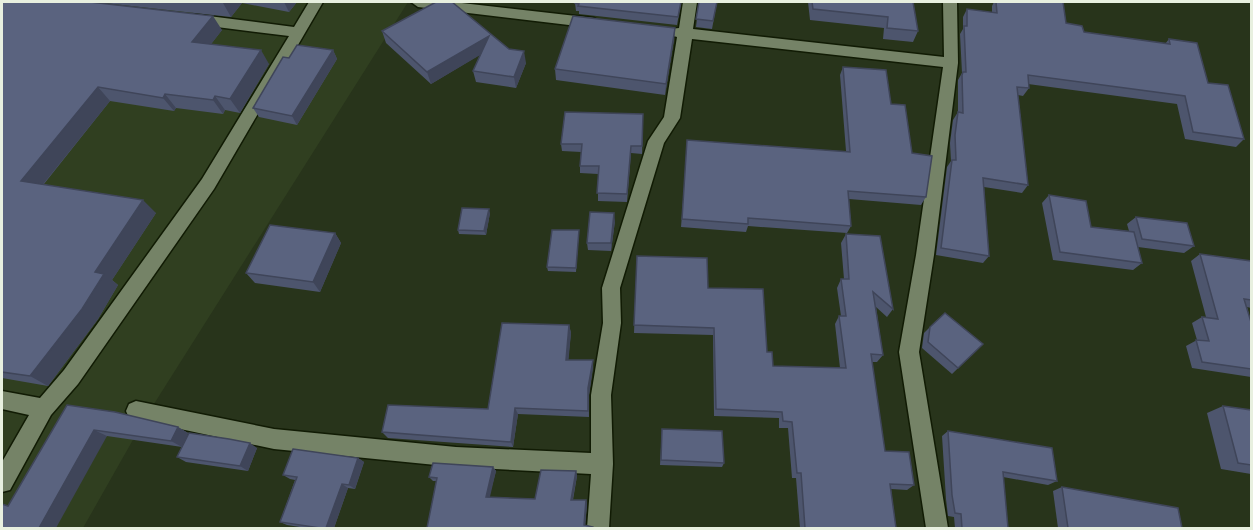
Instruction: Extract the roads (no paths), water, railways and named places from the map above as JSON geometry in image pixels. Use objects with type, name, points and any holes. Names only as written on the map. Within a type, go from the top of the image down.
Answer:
[{"type":"street","points":[[2,482],[44,408],[71,377],[208,184],[316,2]]},
{"type":"street","points":[[418,2],[607,24]]},
{"type":"street","points":[[562,19],[567,2]]},
{"type":"street","points":[[598,528],[602,464],[601,395],[612,324],[611,288],[656,141],[672,118],[690,2]]},
{"type":"street","points":[[937,528],[909,352],[951,63],[950,2]]},
{"type":"street","points":[[183,18],[298,32]]},
{"type":"street","points":[[663,31],[951,63]]},
{"type":"street","points":[[2,400],[44,408]]},
{"type":"street","points":[[136,411],[273,439],[456,457],[602,464]]}]
